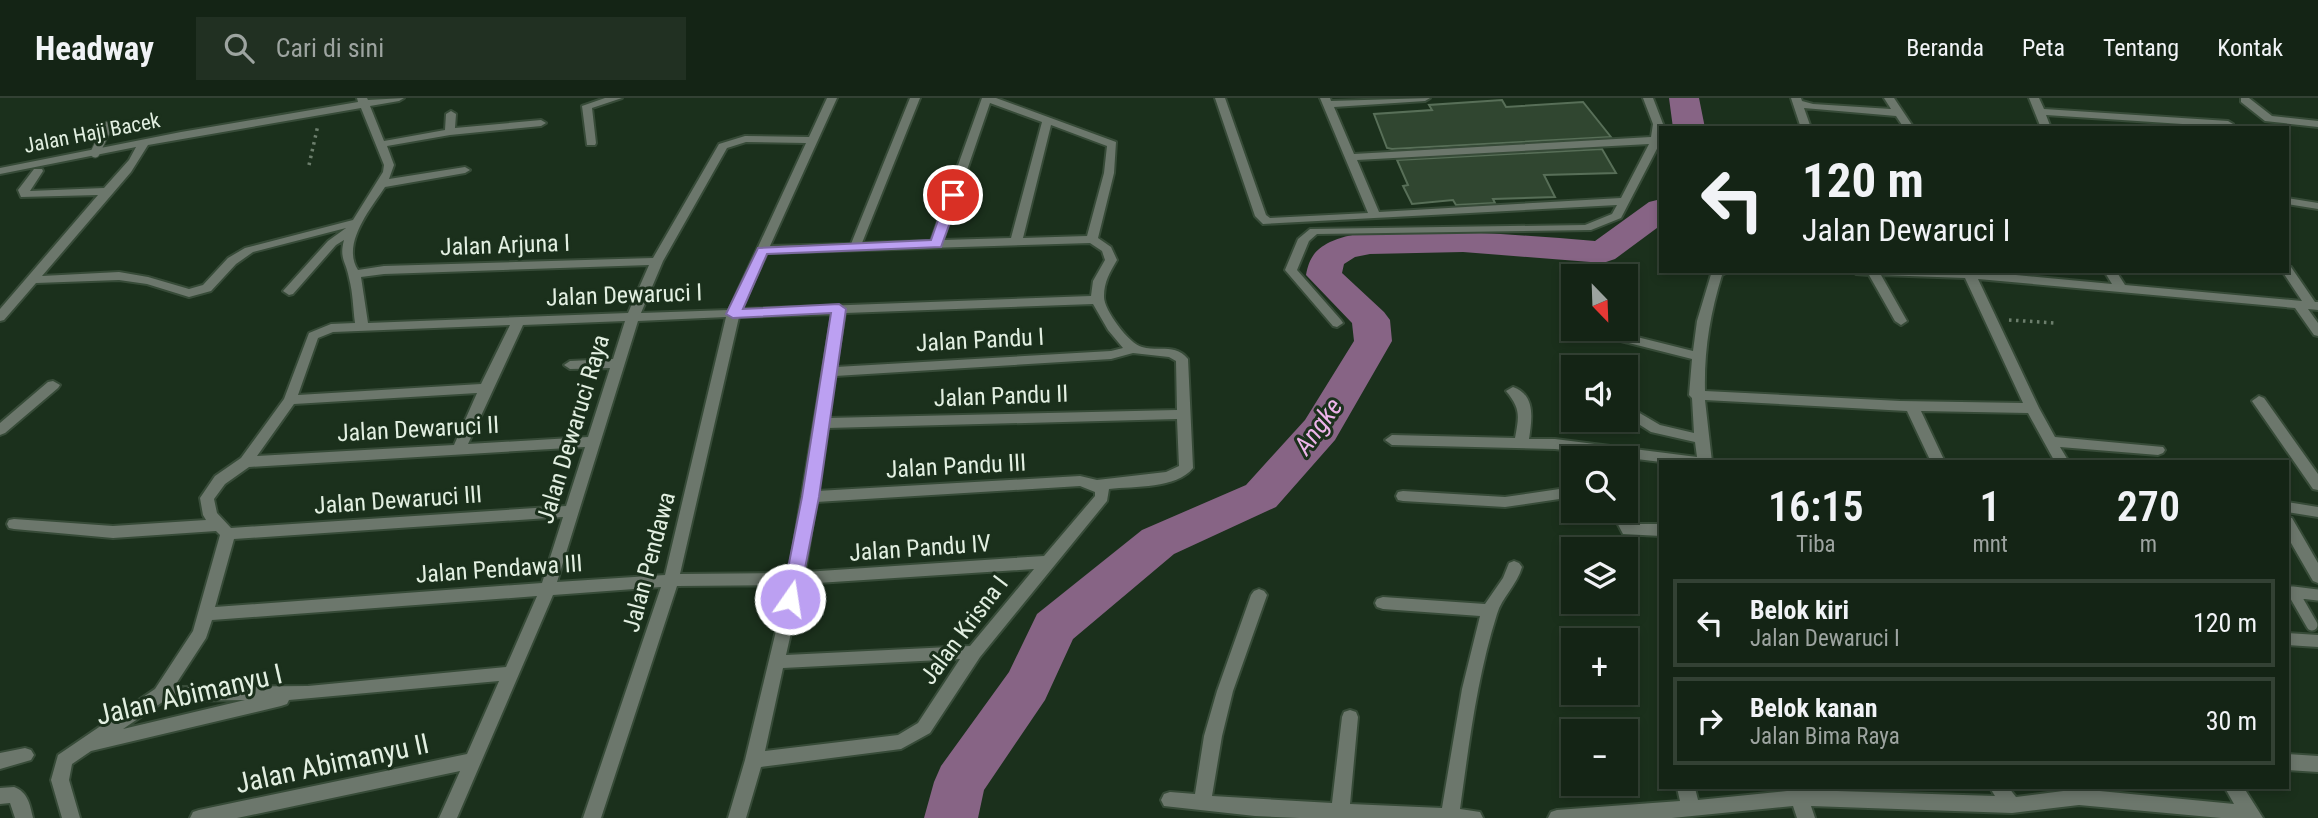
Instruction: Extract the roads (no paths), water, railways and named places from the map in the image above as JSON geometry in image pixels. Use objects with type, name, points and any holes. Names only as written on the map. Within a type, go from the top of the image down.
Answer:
[{"type":"street","name":"Jalan Haji Bacek","points":[[0,171],[212,130],[321,113],[363,101],[399,98]]},
{"type":"street","points":[[591,143],[587,107],[617,98]]},
{"type":"street","name":"Jalan Pendawa","points":[[592,818],[671,580],[733,314],[832,98]]},
{"type":"street","points":[[855,247],[915,98]]},
{"type":"street","points":[[936,244],[987,98],[1112,144],[1109,173],[1092,239]]},
{"type":"street","points":[[1220,98],[1263,220],[1273,223],[1623,201]]},
{"type":"street","points":[[1375,216],[1326,101],[1425,98]]},
{"type":"street","points":[[1337,323],[1291,270],[1304,239],[1314,231],[1587,228],[1617,216],[1656,140],[1658,124],[1648,98]]},
{"type":"street","points":[[1889,98],[1908,126]]},
{"type":"street","points":[[2034,98],[2046,126]]},
{"type":"street","points":[[2245,100],[2269,119],[2318,124]]},
{"type":"street","points":[[362,326],[355,274],[349,265],[346,251],[355,225],[389,165],[383,144],[363,101]]},
{"type":"street","points":[[1797,101],[1813,107],[1899,113]]},
{"type":"street","points":[[1797,101],[1805,126]]},
{"type":"street","points":[[2042,112],[2228,124]]},
{"type":"street","points":[[450,114],[450,132]]},
{"type":"street","points":[[1016,242],[1047,121]]},
{"type":"street","points":[[383,144],[450,132],[541,122]]},
{"type":"street","name":"Jalan Dewaruci Raya","points":[[448,818],[548,588],[632,318],[657,261],[723,146],[744,139],[814,140]]},
{"type":"street","points":[[1349,157],[1656,140]]},
{"type":"street","points":[[1,313],[94,208],[105,191],[130,165],[143,144]]},
{"type":"street","points":[[380,184],[465,170]]},
{"type":"street","points":[[38,171],[24,190],[25,195],[105,191]]},
{"type":"street","points":[[2289,201],[2318,206]]},
{"type":"street","points":[[30,280],[119,276],[189,293],[207,288],[232,261],[249,250],[355,225]]},
{"type":"street","points":[[289,291],[332,243],[355,225]]},
{"type":"street","points":[[762,250],[1092,239],[1107,249],[1111,260],[1099,281],[1097,300],[1125,342],[1134,349]]},
{"type":"street","name":"Jalan Arjuna I","points":[[355,274],[384,270],[657,261]]},
{"type":"street","points":[[1703,460],[1696,395],[1697,356],[1712,288],[1719,273]]},
{"type":"street","points":[[1874,273],[1901,321]]},
{"type":"street","points":[[1969,273],[2309,305]]},
{"type":"street","points":[[1969,273],[2032,408],[2061,460]]},
{"type":"street","points":[[2111,273],[2121,289]]},
{"type":"street","points":[[2289,273],[2309,305],[2318,331]]},
{"type":"street","name":"Jalan Dewaruci I","points":[[290,400],[313,336],[322,331],[362,326],[1097,300]]},
{"type":"street","points":[[737,818],[754,760],[796,579],[839,309]]},
{"type":"street","points":[[459,449],[518,321]]},
{"type":"street","points":[[1637,341],[1697,356]]},
{"type":"street","name":"Jalan Pandu I","points":[[829,372],[1111,355],[1134,349],[1142,352],[1177,353],[1182,359],[1182,414]]},
{"type":"street","points":[[570,365],[618,363]]},
{"type":"street","points":[[0,430],[53,385]]},
{"type":"street","points":[[71,818],[60,780],[64,760],[161,694],[200,633],[223,529],[210,515],[207,498],[220,480],[246,463],[290,400],[486,388]]},
{"type":"street","points":[[1513,391],[1520,396],[1526,408],[1521,443]]},
{"type":"street","points":[[1696,395],[1912,406],[2032,408]]},
{"type":"street","points":[[2259,401],[2318,485]]},
{"type":"street","points":[[1912,406],[1937,460]]},
{"type":"street","name":"Jalan Pandu II","points":[[821,424],[1182,414]]},
{"type":"street","name":"Jalan Pandu III","points":[[810,497],[1080,481],[1099,488],[1169,477],[1186,468],[1188,460],[1182,414]]},
{"type":"street","points":[[1638,418],[1656,429],[1702,439]]},
{"type":"street","points":[[1392,440],[1555,444],[1687,460]]},
{"type":"street","points":[[2050,440],[2158,450]]},
{"type":"street","name":"Jalan Dewaruci II","points":[[246,463],[593,442]]},
{"type":"street","name":"Jalan Krisna I","points":[[754,760],[901,742],[924,728],[974,652],[1101,497],[1099,488]]},
{"type":"street","points":[[1403,496],[1505,502],[1561,494]]},
{"type":"street","points":[[2289,507],[2318,512]]},
{"type":"street","name":"Jalan Dewaruci III","points":[[14,524],[113,532],[571,511]]},
{"type":"street","points":[[1624,523],[1628,530],[1659,530]]},
{"type":"street","points":[[2289,526],[2318,577]]},
{"type":"street","name":"Jalan Pandu IV","points":[[796,579],[1046,562]]},
{"type":"street","points":[[1450,817],[1465,712],[1490,611],[1512,577],[1514,567]]},
{"type":"street","name":"Jalan Pendawa III","points":[[205,614],[671,580],[796,579]]},
{"type":"street","points":[[1202,803],[1213,736],[1225,691],[1259,595]]},
{"type":"street","points":[[1383,603],[1490,611]]},
{"type":"street","points":[[2289,639],[2318,641]]},
{"type":"street","points":[[775,662],[974,652]]},
{"type":"street","name":"Jalan Abimanyu I","points":[[161,694],[308,693],[512,673]]},
{"type":"street","name":"Jalan Abimanyu I","points":[[82,746],[308,693]]},
{"type":"street","points":[[1340,811],[1350,717]]},
{"type":"street","points":[[0,761],[25,755]]},
{"type":"street","name":"Jalan Abimanyu II","points":[[199,818],[475,760]]},
{"type":"street","points":[[2289,762],[2318,764]]},
{"type":"street","points":[[1686,789],[1691,809]]},
{"type":"street","points":[[2000,789],[2012,805]]},
{"type":"street","points":[[2236,789],[2253,817]]},
{"type":"street","points":[[1557,818],[1610,817],[1691,809],[1797,793],[2012,805],[2075,792],[2232,811],[2253,817]]},
{"type":"street","points":[[1797,793],[1807,818]]},
{"type":"street","points":[[0,796],[14,795],[21,803],[24,818]]},
{"type":"street","points":[[1170,800],[1297,811],[1474,818]]},
{"type":"lane","points":[[95,153],[108,126]]},
{"type":"lane","points":[[2290,592],[2318,595]]},
{"type":"lane","points":[[2290,592],[2312,625]]},
{"type":"waterway","name":"Angke","points":[[1684,98],[1689,126]]},
{"type":"waterway","name":"Angke","points":[[951,818],[960,782],[1028,685],[1054,627],[1158,542],[1261,496],[1320,430],[1373,341],[1371,320],[1324,275],[1327,260],[1343,249],[1370,243],[1463,242],[1603,252],[1659,210]]}]
